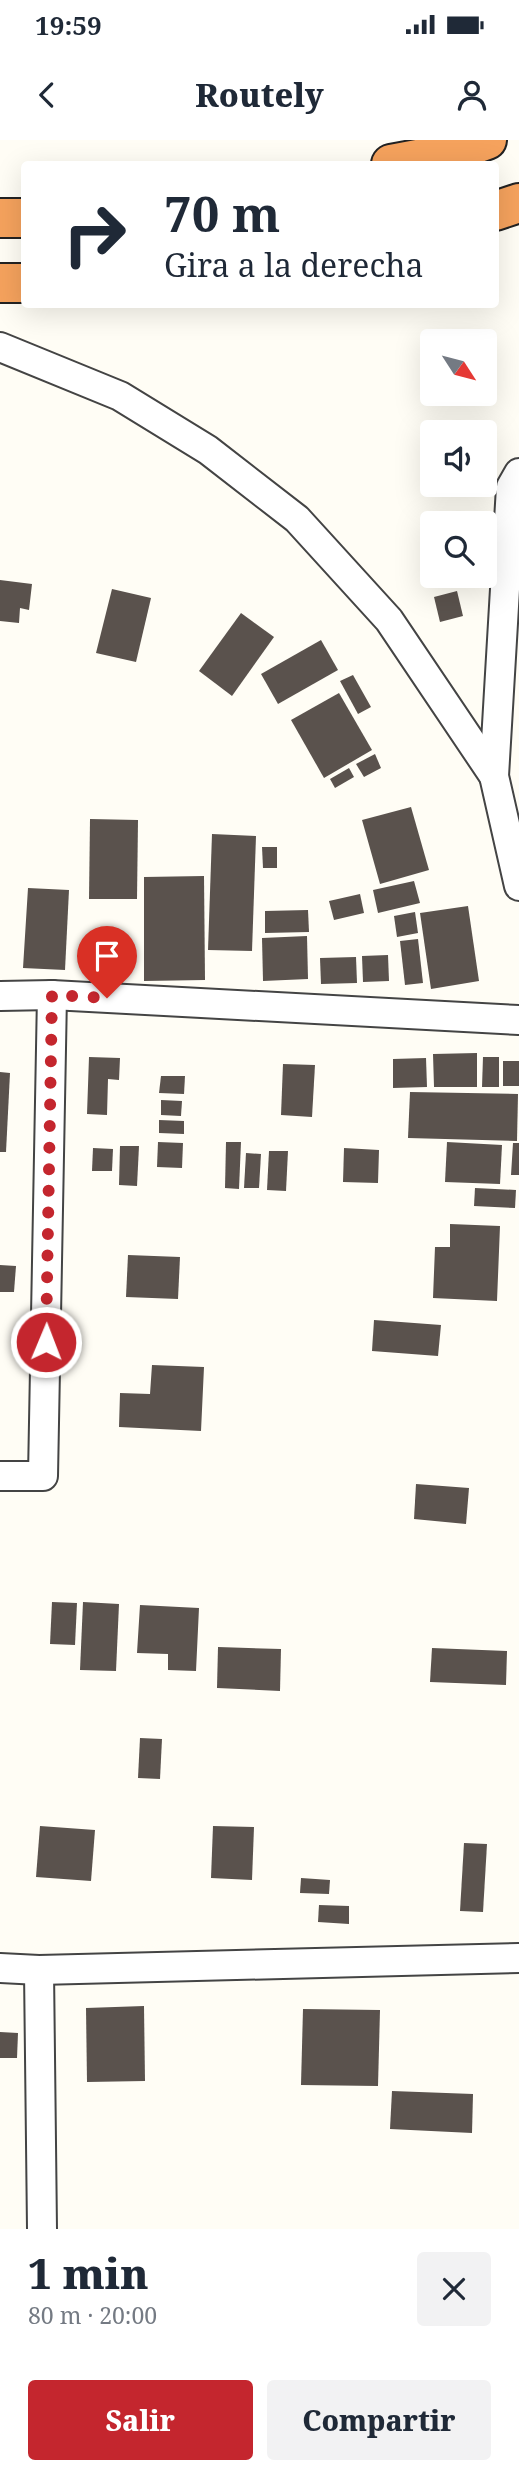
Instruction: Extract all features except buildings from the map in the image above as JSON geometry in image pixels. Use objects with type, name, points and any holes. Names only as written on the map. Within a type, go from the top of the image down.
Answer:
[{"type":"highway","points":[[407,161],[454,152],[487,140]]},
{"type":"highway","points":[[499,210],[519,203]]},
{"type":"highway","points":[[0,218],[21,218]]},
{"type":"highway","points":[[0,284],[21,283]]},
{"type":"street","points":[[0,347],[120,396],[208,450],[297,519],[388,620],[494,776]]},
{"type":"street","points":[[519,473],[510,488],[494,776],[519,886]]},
{"type":"street","points":[[0,1476],[43,1476],[52,995]]},
{"type":"street","points":[[0,996],[52,995],[519,1020]]},
{"type":"street","points":[[0,1968],[39,1970],[519,1958]]},
{"type":"street","points":[[39,1970],[42,2229]]},
{"type":"route","points":[[46,1342],[52,995],[107,998]]}]
